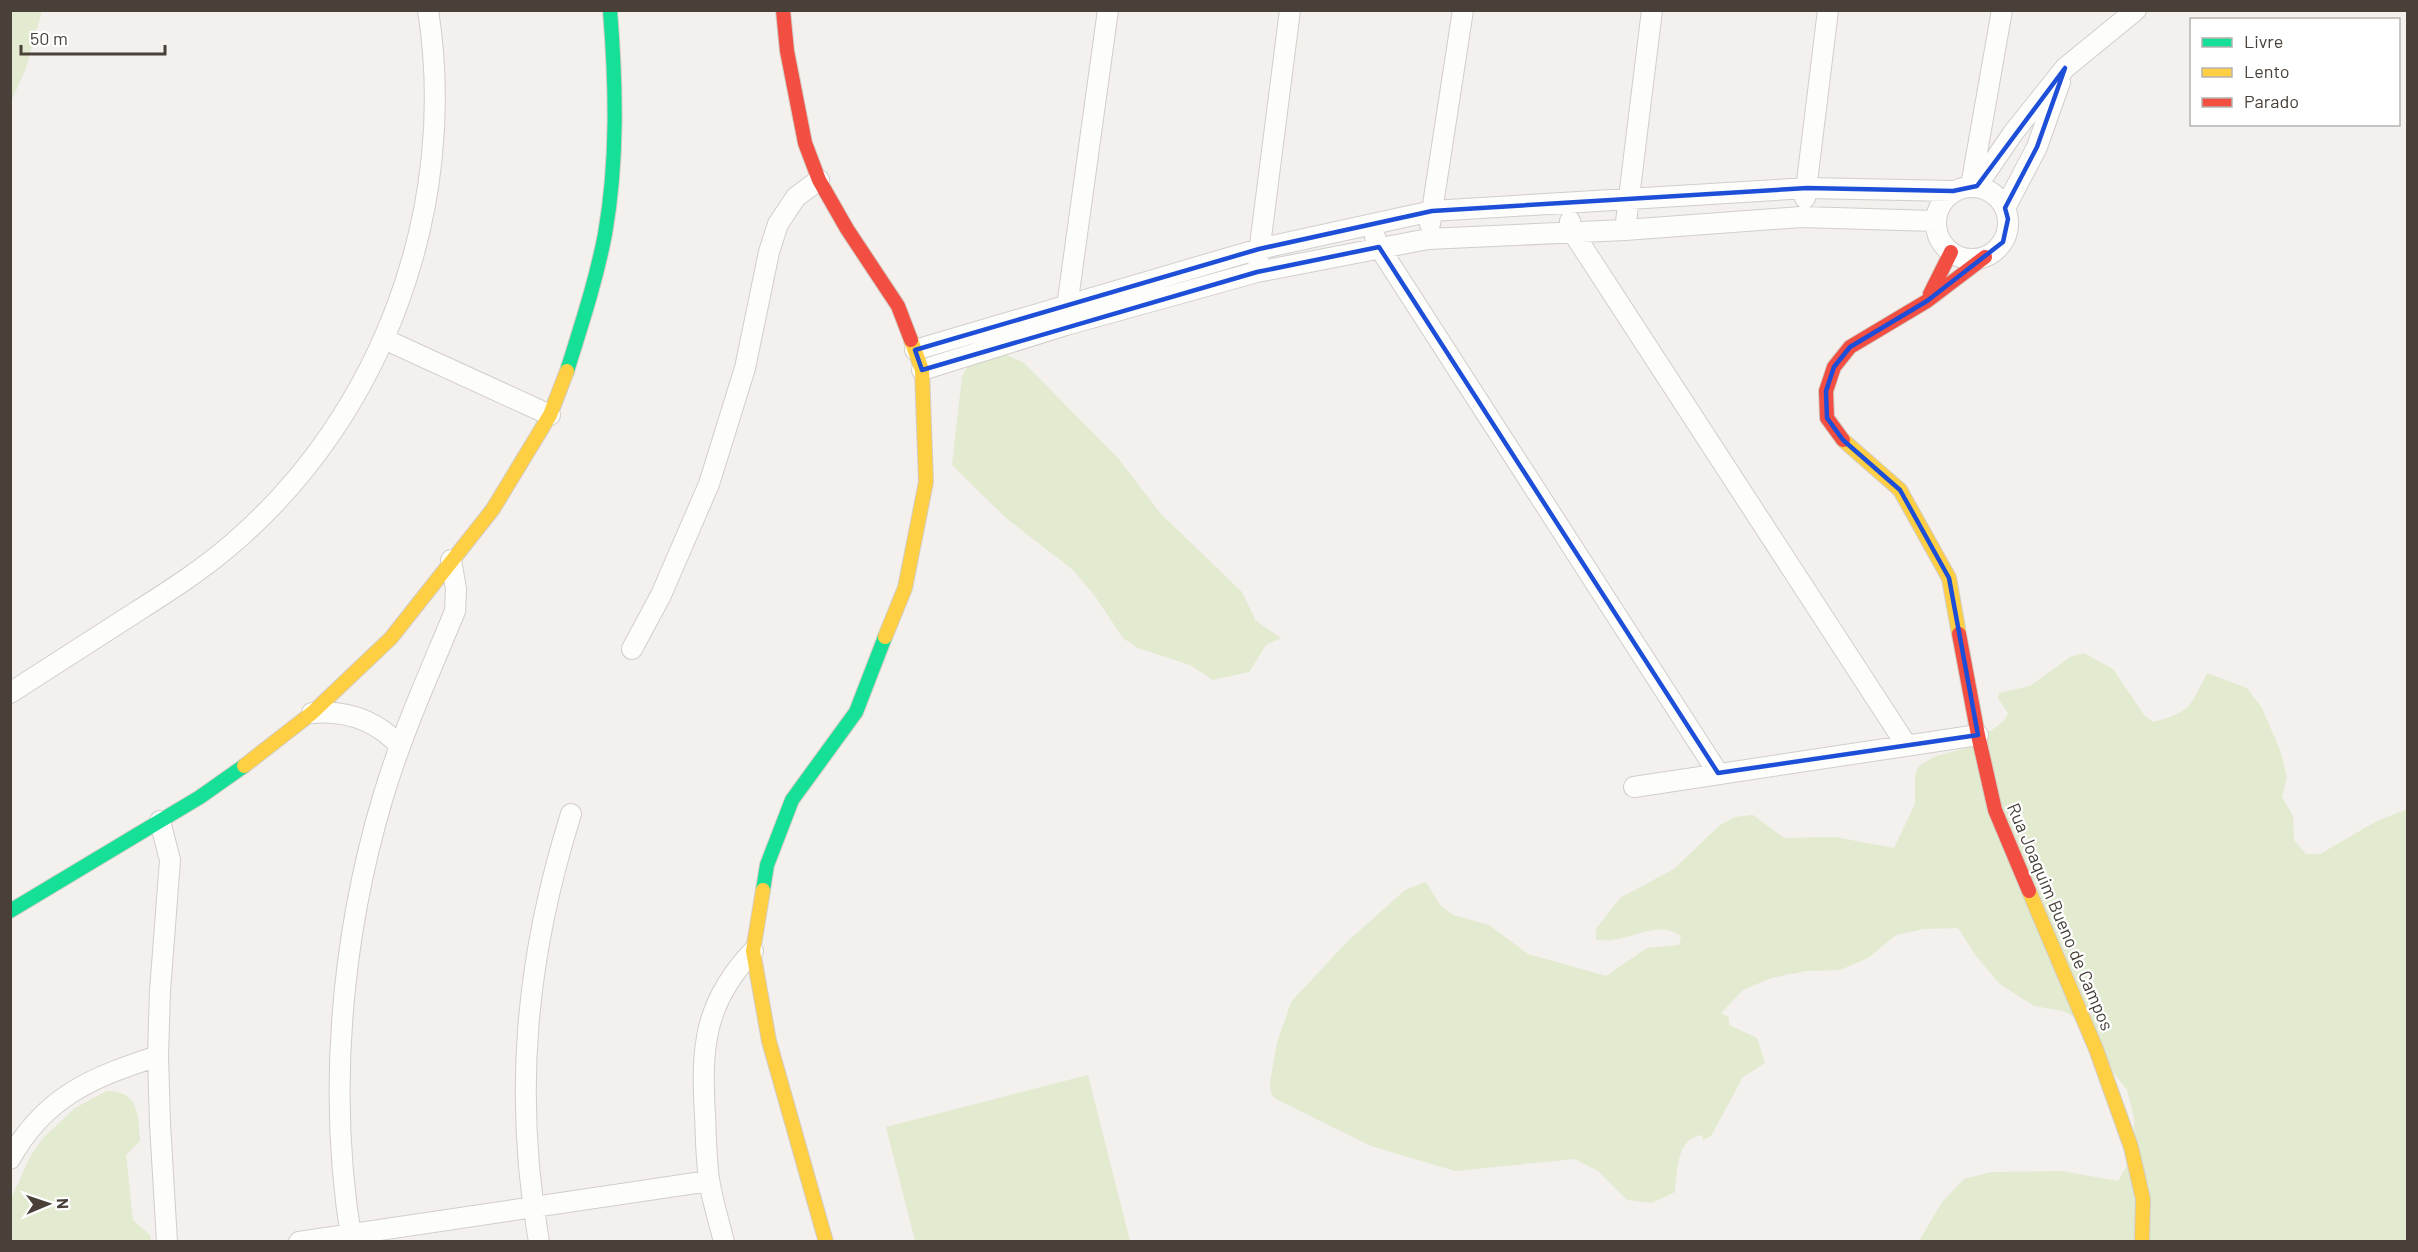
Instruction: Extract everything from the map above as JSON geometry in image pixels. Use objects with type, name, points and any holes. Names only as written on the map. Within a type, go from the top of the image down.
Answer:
[{"type":"street","points":[[10,693],[200,571],[264,515],[313,458],[344,415],[384,339],[412,263],[429,184],[435,103],[434,63],[428,10]]},
{"type":"street","points":[[10,911],[239,771],[312,713],[391,638],[493,509],[550,415],[583,325],[605,232],[615,137],[616,90],[610,10]]},
{"type":"street","points":[[783,10],[787,51],[805,143],[819,180],[898,306],[922,370],[926,482],[905,588],[856,712],[792,800],[767,865],[753,951],[769,1041],[826,1242]]},
{"type":"street","points":[[1066,325],[1066,304],[1108,10]]},
{"type":"street","points":[[1257,272],[1290,10]]},
{"type":"street","points":[[1428,239],[1463,10]]},
{"type":"street","points":[[1625,230],[1652,10]]},
{"type":"street","points":[[1801,217],[1807,188],[1828,10]]},
{"type":"street","points":[[1967,188],[2002,10]]},
{"type":"street","points":[[915,350],[1259,249],[1432,211],[1807,188],[1967,188],[1988,190],[2005,208],[2008,219],[2003,242],[1985,257],[1961,258],[1951,252],[1939,239],[1935,221],[1944,199],[1967,188],[2065,68],[2136,10]]},
{"type":"street","points":[[2005,208],[2037,147],[2065,68]]},
{"type":"street","points":[[632,649],[686,540],[715,464],[745,368],[769,252],[778,224],[796,197],[819,180]]},
{"type":"street","points":[[1566,202],[1572,231],[1907,746]]},
{"type":"street","points":[[922,370],[1066,325],[1257,272],[1428,239],[1625,230],[1801,217],[1935,221]]},
{"type":"street","points":[[1371,225],[1379,247],[1718,772]]},
{"type":"street","points":[[1927,301],[1951,252]]},
{"type":"street","name":"Rua Joaquim Bueno de Campos","points":[[1985,257],[1927,301],[1850,347],[1834,367],[1826,391],[1827,418],[1843,440],[1900,490],[1949,578],[1978,735],[1995,810],[2096,1049],[2131,1147],[2143,1199],[2142,1242]]},
{"type":"street","points":[[384,339],[550,415]]},
{"type":"street","points":[[352,1238],[341,1124],[341,1069],[346,992],[357,905],[369,851],[400,746],[455,611],[456,589],[451,560]]},
{"type":"street","points":[[312,713],[338,712],[363,718],[389,735],[400,746]]},
{"type":"street","points":[[1634,787],[1718,772],[1978,735]]},
{"type":"street","points":[[539,1242],[533,1207],[525,1108],[528,1008],[544,910],[570,814]]},
{"type":"street","points":[[160,821],[170,860],[160,990],[158,1056],[159,1124],[167,1242]]},
{"type":"street","points":[[724,1242],[709,1181],[703,1092],[704,1050],[706,1033],[714,1008],[726,985],[753,951]]},
{"type":"street","points":[[10,1159],[31,1128],[66,1094],[101,1076],[158,1056]]},
{"type":"street","points":[[298,1242],[352,1238],[533,1207],[709,1181]]},
{"type":"highlighted area","points":[[2065,68],[2037,147],[2005,208],[2008,219],[2003,242],[1927,301],[1850,347],[1834,367],[1826,391],[1827,418],[1843,440],[1900,490],[1949,578],[1978,735],[1718,773],[1379,247],[1257,272],[922,370],[915,350],[1259,249],[1432,211],[1807,188],[1953,191],[1977,186]]},
{"type":"green space","points":[[11,10],[42,11],[26,68],[11,102]]},
{"type":"green space","points":[[982,344],[1024,363],[1117,457],[1161,514],[1242,592],[1256,621],[1281,638],[1266,645],[1249,672],[1213,680],[1190,665],[1138,648],[1123,638],[1095,596],[1072,569],[1006,518],[952,465],[962,376]]},
{"type":"green space","points":[[2084,653],[2113,669],[2144,715],[2153,722],[2175,715],[2188,706],[2197,694],[2207,673],[2247,688],[2262,708],[2280,750],[2287,777],[2282,797],[2293,816],[2294,840],[2306,854],[2320,854],[2377,821],[2407,809],[2407,1241],[1919,1241],[1942,1202],[1964,1179],[1992,1172],[2061,1171],[2118,1181],[2135,1152],[2134,1118],[2127,1090],[2104,1061],[2092,1027],[2063,1011],[2034,1006],[2000,984],[1976,956],[1958,928],[1924,929],[1896,935],[1868,958],[1840,970],[1806,971],[1771,978],[1743,990],[1721,1013],[1729,1018],[1729,1025],[1757,1038],[1765,1063],[1743,1077],[1711,1136],[1703,1140],[1702,1135],[1693,1137],[1687,1142],[1680,1157],[1675,1192],[1652,1203],[1627,1200],[1598,1171],[1575,1159],[1455,1171],[1371,1146],[1276,1099],[1271,1094],[1270,1082],[1277,1043],[1291,1002],[1347,942],[1405,890],[1426,882],[1440,905],[1453,915],[1489,925],[1528,954],[1606,976],[1647,948],[1679,945],[1681,936],[1670,931],[1649,931],[1607,940],[1596,939],[1596,929],[1620,898],[1674,869],[1720,825],[1735,817],[1753,815],[1784,838],[1835,837],[1894,848],[1915,804],[1915,775],[1919,766],[1936,756],[1967,748],[2004,721],[2008,713],[1998,698],[1999,693],[2030,686],[2070,657]]},
{"type":"green space","points":[[1088,1075],[1130,1241],[915,1241],[886,1127]]},
{"type":"green space","points":[[107,1091],[126,1095],[135,1107],[140,1141],[126,1155],[133,1220],[150,1235],[151,1241],[11,1241],[11,1199],[30,1157],[43,1138],[75,1108]]},
{"type":"traffic: fast","points":[[567,371],[597,269],[609,206],[615,122],[610,10]]},
{"type":"traffic: fast","points":[[763,890],[767,865],[792,800],[856,712],[885,637]]},
{"type":"traffic: fast","points":[[10,911],[200,797],[244,766]]},
{"type":"traffic: slow","points":[[885,637],[905,588],[926,482],[922,370],[911,340]]},
{"type":"traffic: slow","points":[[244,766],[312,713],[391,638],[493,509],[550,415],[567,371]]},
{"type":"traffic: slow","points":[[1843,440],[1900,490],[1949,578],[1959,634]]},
{"type":"traffic: slow","points":[[763,890],[753,951],[769,1041],[826,1242]]},
{"type":"traffic: slow","points":[[2029,891],[2096,1049],[2131,1147],[2143,1199],[2142,1242]]},
{"type":"traffic: jam","points":[[783,10],[787,51],[805,143],[819,180],[847,229],[898,306],[911,340]]},
{"type":"traffic: jam","points":[[1930,294],[1951,252]]},
{"type":"traffic: jam","points":[[1843,440],[1827,418],[1826,391],[1834,367],[1850,347],[1927,301],[1985,257]]},
{"type":"traffic: jam","points":[[1959,634],[1995,810],[2029,891]]}]
